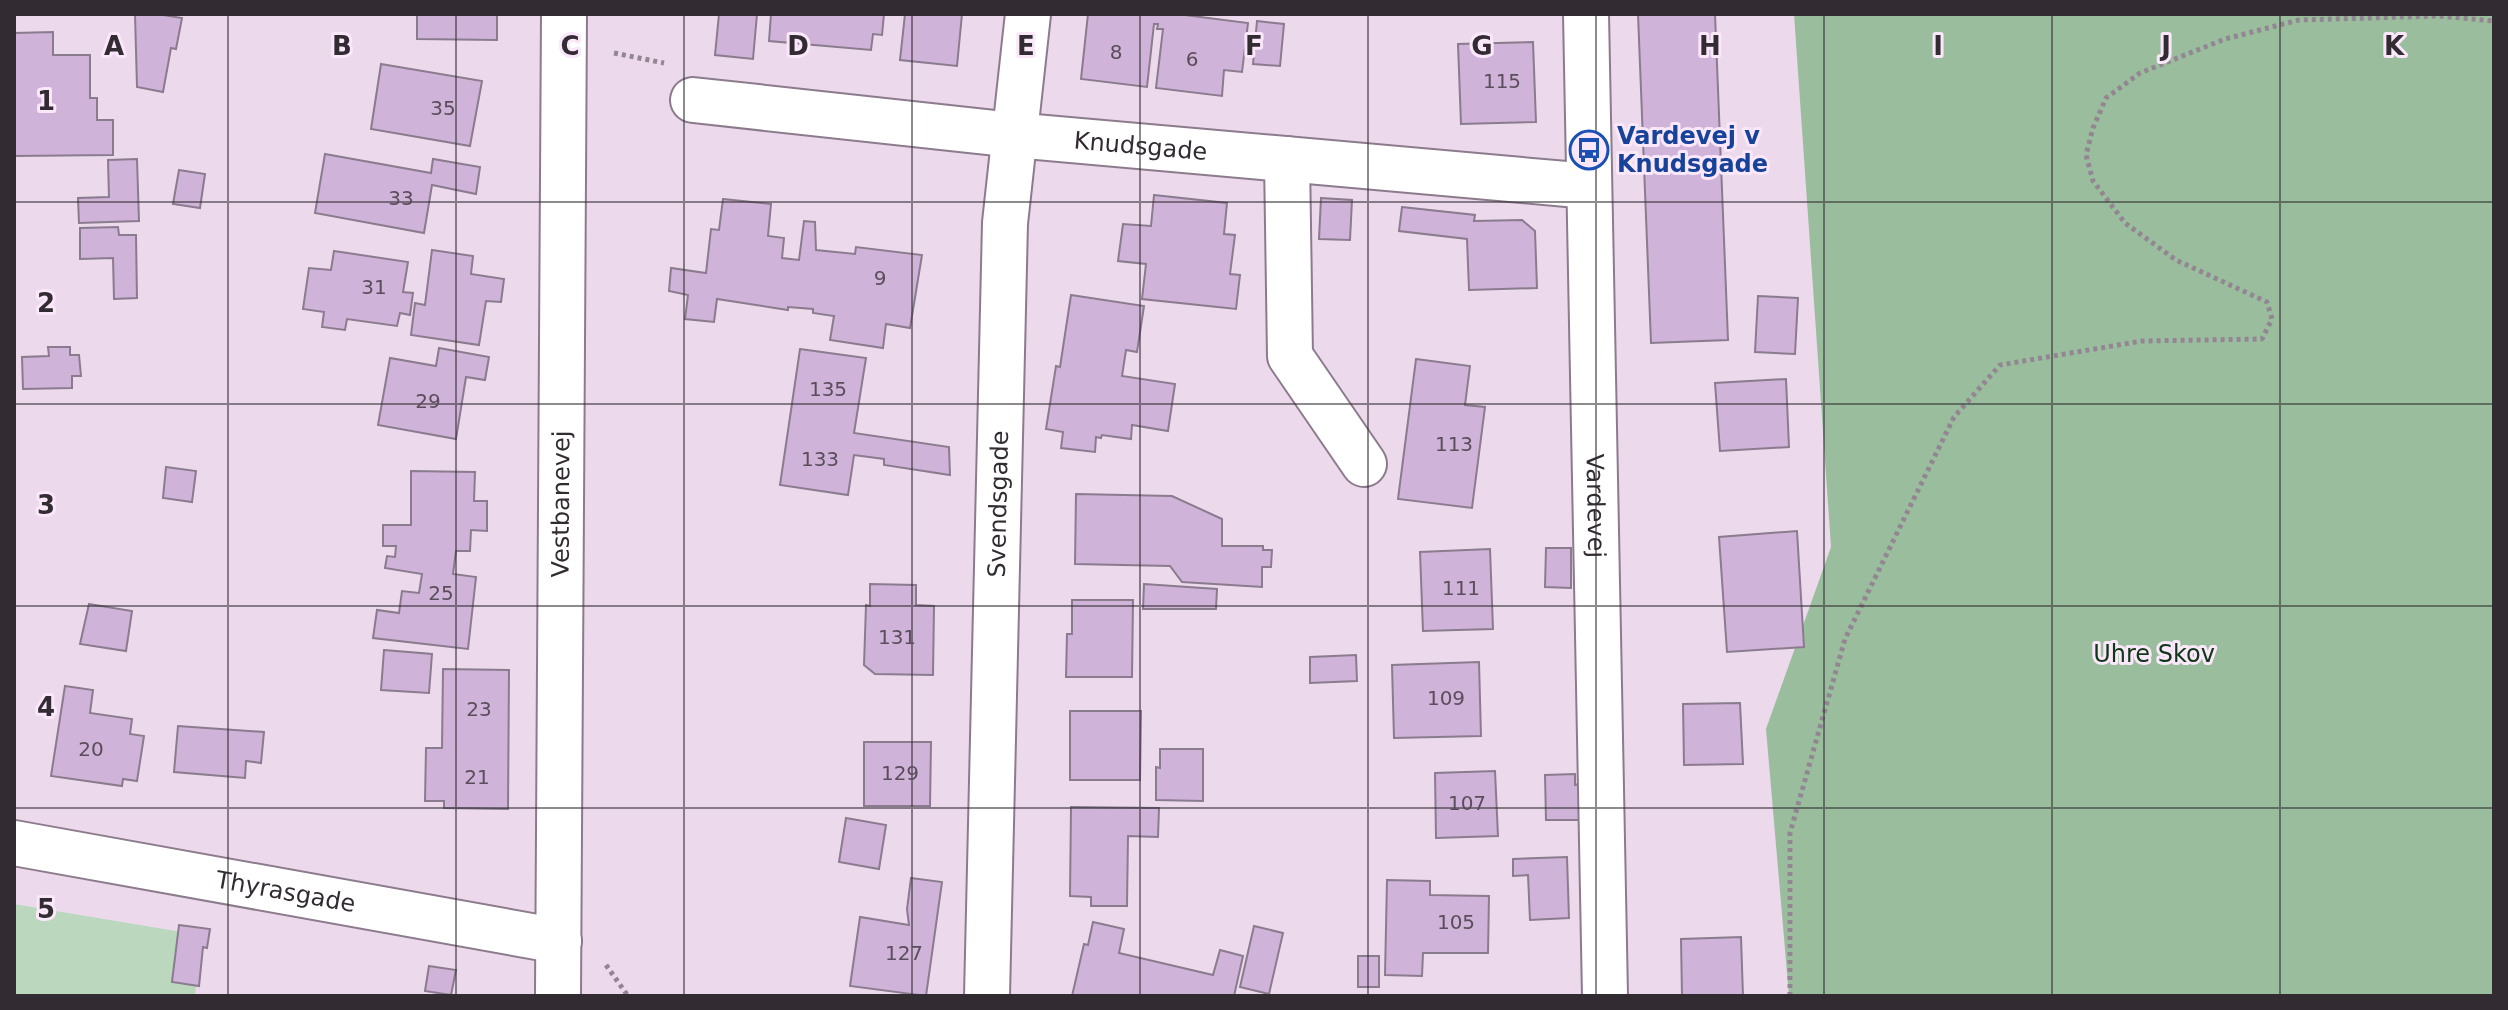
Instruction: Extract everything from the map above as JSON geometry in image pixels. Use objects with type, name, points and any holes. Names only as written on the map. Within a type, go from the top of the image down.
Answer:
[{"type":"street","name":"Vestbanevej","points":[[558,996],[564,14]]},
{"type":"street","name":"Svendsgade","points":[[987,996],[1005,223],[1028,14]]},
{"type":"street","name":"Vardevej","points":[[1586,14],[1605,996]]},
{"type":"street","name":"Knudsgade","points":[[693,100],[1014,135],[1589,186]]},
{"type":"street","points":[[1287,159],[1290,356],[1364,464]]},
{"type":"street","name":"Thyrasgade","points":[[14,843],[559,941]]},
{"type":"path","points":[[1790,996],[1790,833],[1845,639],[1954,417],[2000,365],[2142,341],[2262,339],[2272,319],[2267,302],[2176,260],[2125,223],[2093,181],[2086,155],[2106,98],[2140,73],[2182,56],[2225,39],[2299,20],[2439,16],[2494,21]]},
{"type":"path","points":[[603,961],[628,996]]},
{"type":"green space","name":"Uhre Skov","points":[[1794,14],[2494,14],[2494,996],[1789,996],[1766,729],[1831,547]]},
{"type":"green space","points":[[14,904],[200,935],[195,996],[14,996]]},
{"type":"building","points":[[135,14],[182,18],[176,49],[171,48],[163,92],[137,87]]},
{"type":"building","points":[[417,14],[497,14],[497,40],[417,39]]},
{"type":"building","points":[[719,14],[757,14],[753,59],[715,55]]},
{"type":"building","points":[[771,14],[884,14],[882,35],[873,34],[871,50],[769,41]]},
{"type":"building","points":[[905,14],[962,14],[957,66],[900,60]]},
{"type":"building","points":[[1088,14],[1177,14],[1248,23],[1242,72],[1224,70],[1222,96],[1156,88],[1163,29],[1157,29],[1158,24],[1154,24],[1147,87],[1081,79]]},
{"type":"building","points":[[1638,14],[1715,14],[1728,340],[1651,343]]},
{"type":"building","points":[[1257,21],[1284,24],[1280,66],[1253,64]]},
{"type":"building","points":[[53,32],[53,55],[90,55],[90,98],[97,98],[97,120],[113,120],[113,155],[14,156],[14,33]]},
{"type":"building","points":[[1533,42],[1536,122],[1461,124],[1458,44]]},
{"type":"building","points":[[381,64],[482,81],[470,146],[371,129]]},
{"type":"building","points":[[325,154],[431,173],[433,159],[480,167],[476,194],[432,185],[424,233],[315,213]]},
{"type":"building","points":[[137,159],[139,221],[79,223],[78,198],[109,197],[108,160]]},
{"type":"building","points":[[179,170],[205,174],[200,208],[173,204]]},
{"type":"building","points":[[1154,195],[1227,203],[1224,234],[1235,235],[1230,274],[1240,275],[1236,309],[1142,299],[1146,264],[1118,261],[1123,224],[1151,226]]},
{"type":"building","points":[[1321,198],[1352,200],[1350,240],[1319,239]]},
{"type":"building","points":[[723,199],[771,204],[768,236],[784,238],[782,258],[799,260],[804,221],[815,222],[816,250],[855,254],[856,247],[922,255],[910,328],[886,324],[883,348],[830,340],[834,316],[813,313],[813,309],[788,307],[788,310],[717,299],[714,322],[685,319],[688,295],[669,291],[671,268],[706,273],[711,229],[719,230]]},
{"type":"building","points":[[1402,207],[1475,215],[1474,221],[1522,220],[1535,231],[1537,288],[1469,290],[1467,239],[1399,231]]},
{"type":"building","points":[[118,227],[119,235],[136,235],[137,298],[114,299],[113,258],[80,259],[80,228]]},
{"type":"building","points":[[432,250],[473,256],[471,274],[504,279],[501,302],[486,301],[479,345],[411,335],[415,303],[425,305]]},
{"type":"building","points":[[334,251],[408,262],[403,292],[413,293],[410,315],[400,313],[397,326],[347,319],[345,330],[322,327],[324,312],[303,309],[309,268],[331,270]]},
{"type":"building","points":[[1071,295],[1144,306],[1137,352],[1126,350],[1122,376],[1175,384],[1168,431],[1132,425],[1131,439],[1096,437],[1095,452],[1061,448],[1063,432],[1046,429]]},
{"type":"building","points":[[1758,296],[1798,298],[1795,354],[1755,352]]},
{"type":"building","points":[[48,347],[70,347],[70,355],[79,355],[81,376],[72,376],[72,388],[23,389],[22,357],[49,356]]},
{"type":"building","points":[[439,348],[489,357],[485,380],[466,377],[456,439],[378,425],[390,358],[436,366]]},
{"type":"building","points":[[800,349],[866,358],[854,433],[949,447],[950,475],[884,465],[884,459],[854,455],[848,495],[780,485]]},
{"type":"building","points":[[1416,359],[1470,366],[1465,405],[1485,407],[1472,508],[1398,499]]},
{"type":"building","points":[[1786,379],[1789,447],[1720,451],[1715,383]]},
{"type":"building","points":[[166,467],[196,471],[192,502],[163,498]]},
{"type":"building","points":[[411,471],[475,472],[474,501],[487,501],[487,531],[471,530],[470,551],[456,551],[453,574],[476,577],[468,649],[373,638],[377,610],[399,613],[402,591],[419,593],[422,574],[385,568],[387,556],[395,557],[396,546],[383,546],[383,525],[411,525]]},
{"type":"building","points":[[1076,494],[1172,496],[1222,519],[1222,546],[1263,546],[1263,550],[1272,550],[1271,567],[1262,567],[1262,587],[1182,582],[1170,566],[1075,564]]},
{"type":"building","points":[[1797,531],[1804,647],[1727,652],[1719,537]]},
{"type":"building","points":[[1546,548],[1571,548],[1571,588],[1545,587]]},
{"type":"building","points":[[1490,549],[1493,629],[1423,631],[1420,552]]},
{"type":"building","points":[[870,584],[916,585],[916,605],[934,606],[933,675],[875,674],[864,665],[866,605],[870,606]]},
{"type":"building","points":[[1144,584],[1217,589],[1216,609],[1143,609]]},
{"type":"building","points":[[1072,600],[1133,600],[1132,677],[1066,677],[1067,634],[1072,634]]},
{"type":"building","points":[[89,604],[132,611],[126,651],[80,644]]},
{"type":"building","points":[[384,650],[432,654],[429,693],[381,690]]},
{"type":"building","points":[[1356,655],[1357,681],[1310,683],[1310,657]]},
{"type":"building","points":[[1479,662],[1481,736],[1394,738],[1392,665]]},
{"type":"building","points":[[443,669],[509,670],[508,809],[444,808],[444,801],[425,801],[426,748],[442,748]]},
{"type":"building","points":[[65,686],[93,690],[90,713],[132,719],[130,734],[144,736],[137,781],[123,779],[122,786],[51,776]]},
{"type":"building","points":[[1740,703],[1743,764],[1684,765],[1683,704]]},
{"type":"building","points":[[1070,711],[1141,711],[1140,780],[1070,780]]},
{"type":"building","points":[[178,726],[264,732],[261,763],[246,761],[245,778],[174,772]]},
{"type":"building","points":[[864,742],[931,742],[930,806],[864,806]]},
{"type":"building","points":[[1160,749],[1203,749],[1203,801],[1156,800],[1156,767],[1160,768]]},
{"type":"building","points":[[1495,771],[1498,836],[1436,838],[1435,773]]},
{"type":"building","points":[[1575,774],[1575,785],[1579,784],[1579,820],[1546,820],[1545,775]]},
{"type":"building","points":[[1071,807],[1159,808],[1158,837],[1128,836],[1127,906],[1091,906],[1091,897],[1070,896]]},
{"type":"building","points":[[846,818],[886,825],[879,869],[839,862]]},
{"type":"building","points":[[1567,857],[1569,918],[1530,920],[1528,875],[1513,876],[1513,859]]},
{"type":"building","points":[[911,878],[942,882],[926,996],[850,986],[860,917],[909,925],[907,909]]},
{"type":"building","points":[[1387,880],[1430,881],[1430,895],[1489,896],[1488,953],[1423,953],[1422,976],[1385,975]]},
{"type":"building","points":[[1093,922],[1124,929],[1119,953],[1213,975],[1220,950],[1243,956],[1234,996],[1072,996],[1084,944],[1088,945]]},
{"type":"building","points":[[179,925],[210,929],[207,948],[203,947],[199,986],[172,982]]},
{"type":"building","points":[[1254,926],[1283,933],[1269,994],[1240,987]]},
{"type":"building","points":[[1741,937],[1743,996],[1682,996],[1681,939]]},
{"type":"building","points":[[1358,956],[1379,956],[1379,987],[1358,987]]},
{"type":"building","points":[[429,966],[456,970],[451,995],[425,991]]},
{"type":"place","name":"Vardevej v Knudsgade","points":[[1589,150]]}]
